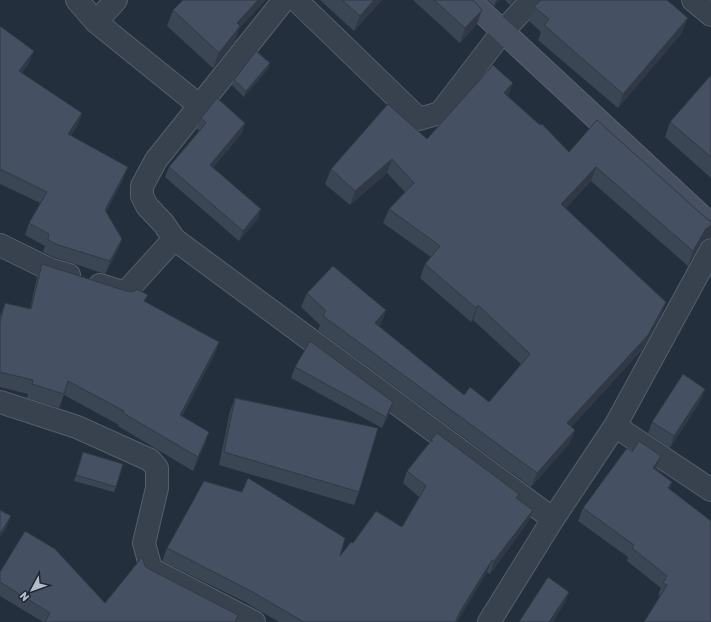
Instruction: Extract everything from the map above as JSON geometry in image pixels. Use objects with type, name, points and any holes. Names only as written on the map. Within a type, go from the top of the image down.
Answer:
[{"type":"street","points":[[78,0],[96,22],[200,106]]},
{"type":"street","points":[[96,22],[116,0]]},
{"type":"street","points":[[284,0],[156,160],[142,186],[142,196],[147,206],[164,224],[174,239],[553,519]]},
{"type":"street","points":[[296,0],[419,119],[440,113],[503,31],[532,0]]},
{"type":"street","points":[[469,0],[711,225]]},
{"type":"street","points":[[692,0],[711,15]]},
{"type":"street","points":[[0,245],[49,269],[125,293],[174,239]]},
{"type":"street","points":[[490,622],[553,519],[615,426],[711,250]]},
{"type":"street","points":[[0,402],[77,427],[150,460],[157,468],[157,488],[144,543],[151,569],[254,622]]},
{"type":"street","points":[[615,426],[711,490]]},
{"type":"building","points":[[183,0],[258,0],[237,23],[240,26],[219,53],[173,10]]},
{"type":"building","points":[[342,0],[374,0],[360,16]]},
{"type":"building","points":[[434,0],[473,0],[482,10],[465,28]]},
{"type":"building","points":[[541,0],[667,0],[688,18],[623,94],[544,25],[549,19],[534,7]]},
{"type":"building","points":[[0,26],[34,51],[19,71],[82,113],[68,134],[128,167],[105,210],[122,239],[110,261],[58,245],[48,240],[49,234],[29,223],[47,192],[0,169]]},
{"type":"building","points":[[256,51],[270,63],[246,91],[234,80]]},
{"type":"building","points":[[493,65],[513,83],[504,93],[540,125],[542,124],[569,152],[597,120],[708,220],[711,221],[711,225],[705,230],[693,251],[596,167],[561,204],[666,302],[648,335],[567,423],[575,430],[537,473],[323,316],[326,311],[307,293],[333,266],[386,310],[375,323],[464,395],[470,387],[489,402],[530,354],[478,305],[476,308],[425,264],[440,246],[389,209],[414,183],[392,159],[355,191],[331,169],[388,104],[427,139]]},
{"type":"building","points":[[711,75],[711,157],[670,122]]},
{"type":"building","points":[[217,98],[245,123],[210,165],[261,209],[243,231],[169,167],[206,123],[201,118]]},
{"type":"building","points":[[42,264],[126,291],[133,292],[137,289],[148,295],[144,301],[219,342],[180,415],[209,432],[198,457],[123,413],[124,411],[68,381],[64,394],[32,384],[33,380],[0,372],[0,322],[5,303],[31,309]]},
{"type":"building","points":[[310,341],[393,402],[386,417],[295,367]]},
{"type":"building","points":[[683,374],[705,389],[674,436],[652,422]]},
{"type":"building","points":[[235,398],[378,428],[359,492],[224,452]]},
{"type":"building","points":[[437,433],[519,494],[516,498],[533,510],[494,561],[492,560],[455,622],[304,622],[249,590],[167,548],[204,481],[242,492],[248,478],[345,538],[340,556],[351,542],[353,543],[376,511],[402,527],[426,486],[407,471],[431,441],[433,441],[431,440]]},
{"type":"building","points":[[639,441],[661,456],[653,468],[672,482],[668,488],[711,521],[711,622],[644,622],[667,585],[663,583],[667,576],[632,548],[634,545],[583,508],[627,448],[632,452]]},
{"type":"building","points":[[83,452],[123,464],[116,487],[76,475]]},
{"type":"building","points":[[0,510],[11,516],[0,534]]},
{"type":"building","points":[[25,531],[55,549],[105,603],[142,557],[145,566],[149,569],[238,615],[235,622],[45,622],[50,613],[0,582],[0,572]]},
{"type":"building","points":[[548,577],[569,592],[549,622],[519,622]]}]
